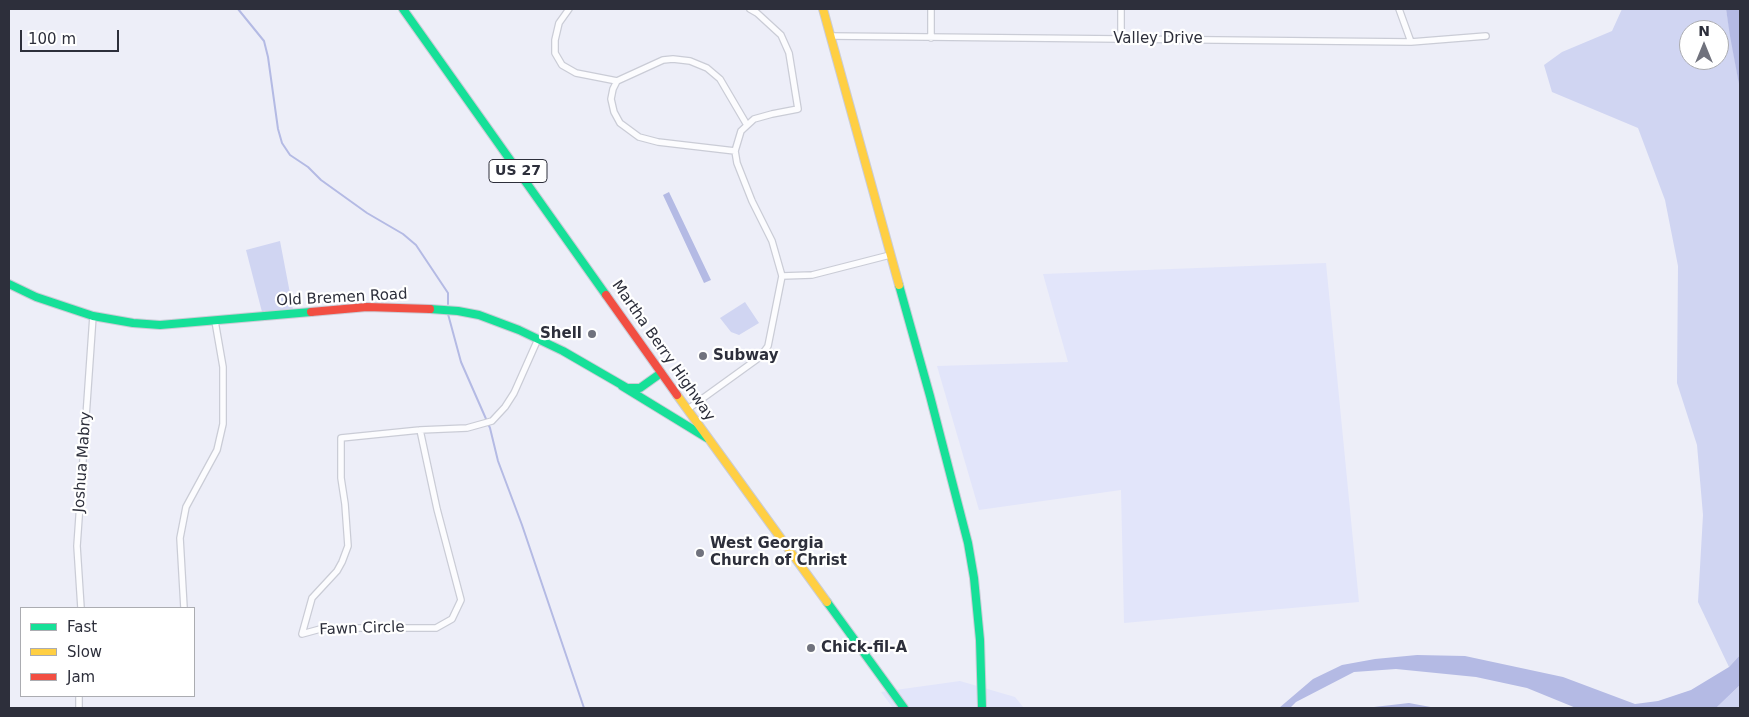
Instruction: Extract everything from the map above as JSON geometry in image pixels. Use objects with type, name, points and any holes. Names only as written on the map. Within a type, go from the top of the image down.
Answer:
[{"type":"main road","name":"Martha Berry Highway","points":[[403,9],[661,373],[904,708]]},
{"type":"main road","points":[[823,9],[968,543],[974,578],[980,640],[982,708]]},
{"type":"main road","name":"Old Bremen Road","points":[[9,284],[36,297],[93,316],[133,323],[160,325],[358,308],[439,308],[479,315],[501,322],[538,339],[622,386],[710,440]]},
{"type":"main road","points":[[622,386],[631,389],[640,388],[661,373]]},
{"type":"street","points":[[569,9],[559,23],[555,40],[555,53],[562,65],[576,73],[617,81],[663,60],[690,61],[707,68],[720,79],[747,125]]},
{"type":"street","points":[[688,409],[760,357],[768,346],[782,276],[772,240],[752,201],[737,163],[735,151],[741,131],[754,119],[798,109],[789,53],[781,35],[750,9]]},
{"type":"street","points":[[931,9],[931,38]]},
{"type":"street","points":[[1120,9],[1121,39]]},
{"type":"street","points":[[1399,9],[1410,42]]},
{"type":"street","name":"Valley Drive","points":[[830,36],[1410,42],[1486,36]]},
{"type":"street","points":[[617,81],[611,99],[614,112],[620,123],[634,134],[658,142],[735,151]]},
{"type":"street","points":[[782,276],[812,275],[890,255]]},
{"type":"street","name":"Joshua Mabry","points":[[80,607],[77,546],[93,316]]},
{"type":"street","points":[[184,607],[180,538],[186,507],[216,450],[223,424],[223,367],[215,321]]},
{"type":"street","name":"Fawn Circle","points":[[420,430],[437,509],[461,600],[452,619],[436,628],[324,628],[302,634],[312,598],[336,571],[342,562],[348,546],[345,504],[340,478],[341,438],[420,430],[467,428],[492,421],[505,407],[514,393],[538,339]]},
{"type":"shaded area","points":[[1622,9],[1726,9],[1728,20],[1679,20],[1679,70],[1729,70],[1729,26],[1740,90],[1740,655],[1729,667],[1698,602],[1703,515],[1697,445],[1677,383],[1678,266],[1665,200],[1638,128],[1552,92],[1544,65],[1562,52],[1612,31]]},
{"type":"shaded area","points":[[1726,9],[1740,9],[1740,90],[1729,20]]},
{"type":"shaded area","points":[[669,192],[711,280],[704,283],[663,195]]},
{"type":"shaded area","points":[[280,241],[293,309],[262,312],[246,250]]},
{"type":"shaded area","points":[[1326,263],[1359,602],[1124,623],[1121,490],[979,510],[937,366],[1068,362],[1043,274]]},
{"type":"shaded area","points":[[745,302],[759,323],[739,335],[731,332],[720,318]]},
{"type":"shaded area","points":[[1417,655],[1465,656],[1563,677],[1635,704],[1658,701],[1691,690],[1729,667],[1740,655],[1740,685],[1716,708],[1576,708],[1527,688],[1476,677],[1396,669],[1354,672],[1296,702],[1290,708],[1279,708],[1313,679],[1342,665],[1375,659]]},
{"type":"shaded area","points":[[960,681],[1015,697],[1024,708],[893,708],[881,692]]},
{"type":"shaded area","points":[[1739,686],[1740,708],[1716,708]]},
{"type":"shaded area","points":[[1409,703],[1436,708],[1372,708],[1374,707]]},
{"type":"waterway","points":[[238,9],[264,41],[278,129],[282,143],[290,155],[367,213],[403,234],[416,245],[448,293],[448,304]]},
{"type":"waterway","points":[[448,314],[461,362],[490,428],[498,461],[522,525],[584,708]]},
{"type":"traffic: fast","points":[[403,9],[606,295]]},
{"type":"traffic: fast","points":[[9,284],[36,297],[93,316],[133,323],[160,325],[311,312]]},
{"type":"traffic: fast","points":[[899,285],[968,543],[974,578],[980,640],[982,708]]},
{"type":"traffic: fast","points":[[430,309],[479,315],[519,330],[563,351],[627,388],[640,388],[661,373]]},
{"type":"traffic: fast","points":[[622,386],[707,438]]},
{"type":"traffic: fast","points":[[827,602],[904,708]]},
{"type":"traffic: slow","points":[[823,9],[899,285]]},
{"type":"traffic: slow","points":[[677,395],[827,602]]},
{"type":"traffic: jam","points":[[606,295],[677,395]]},
{"type":"traffic: jam","points":[[311,312],[367,307],[430,309]]},
{"type":"place","name":"Shell","points":[[592,334]]},
{"type":"place","name":"Subway","points":[[703,356]]},
{"type":"place","name":"West Georgia Church of Christ","points":[[700,553]]},
{"type":"place","name":"Chick-fil-A","points":[[811,648]]}]
